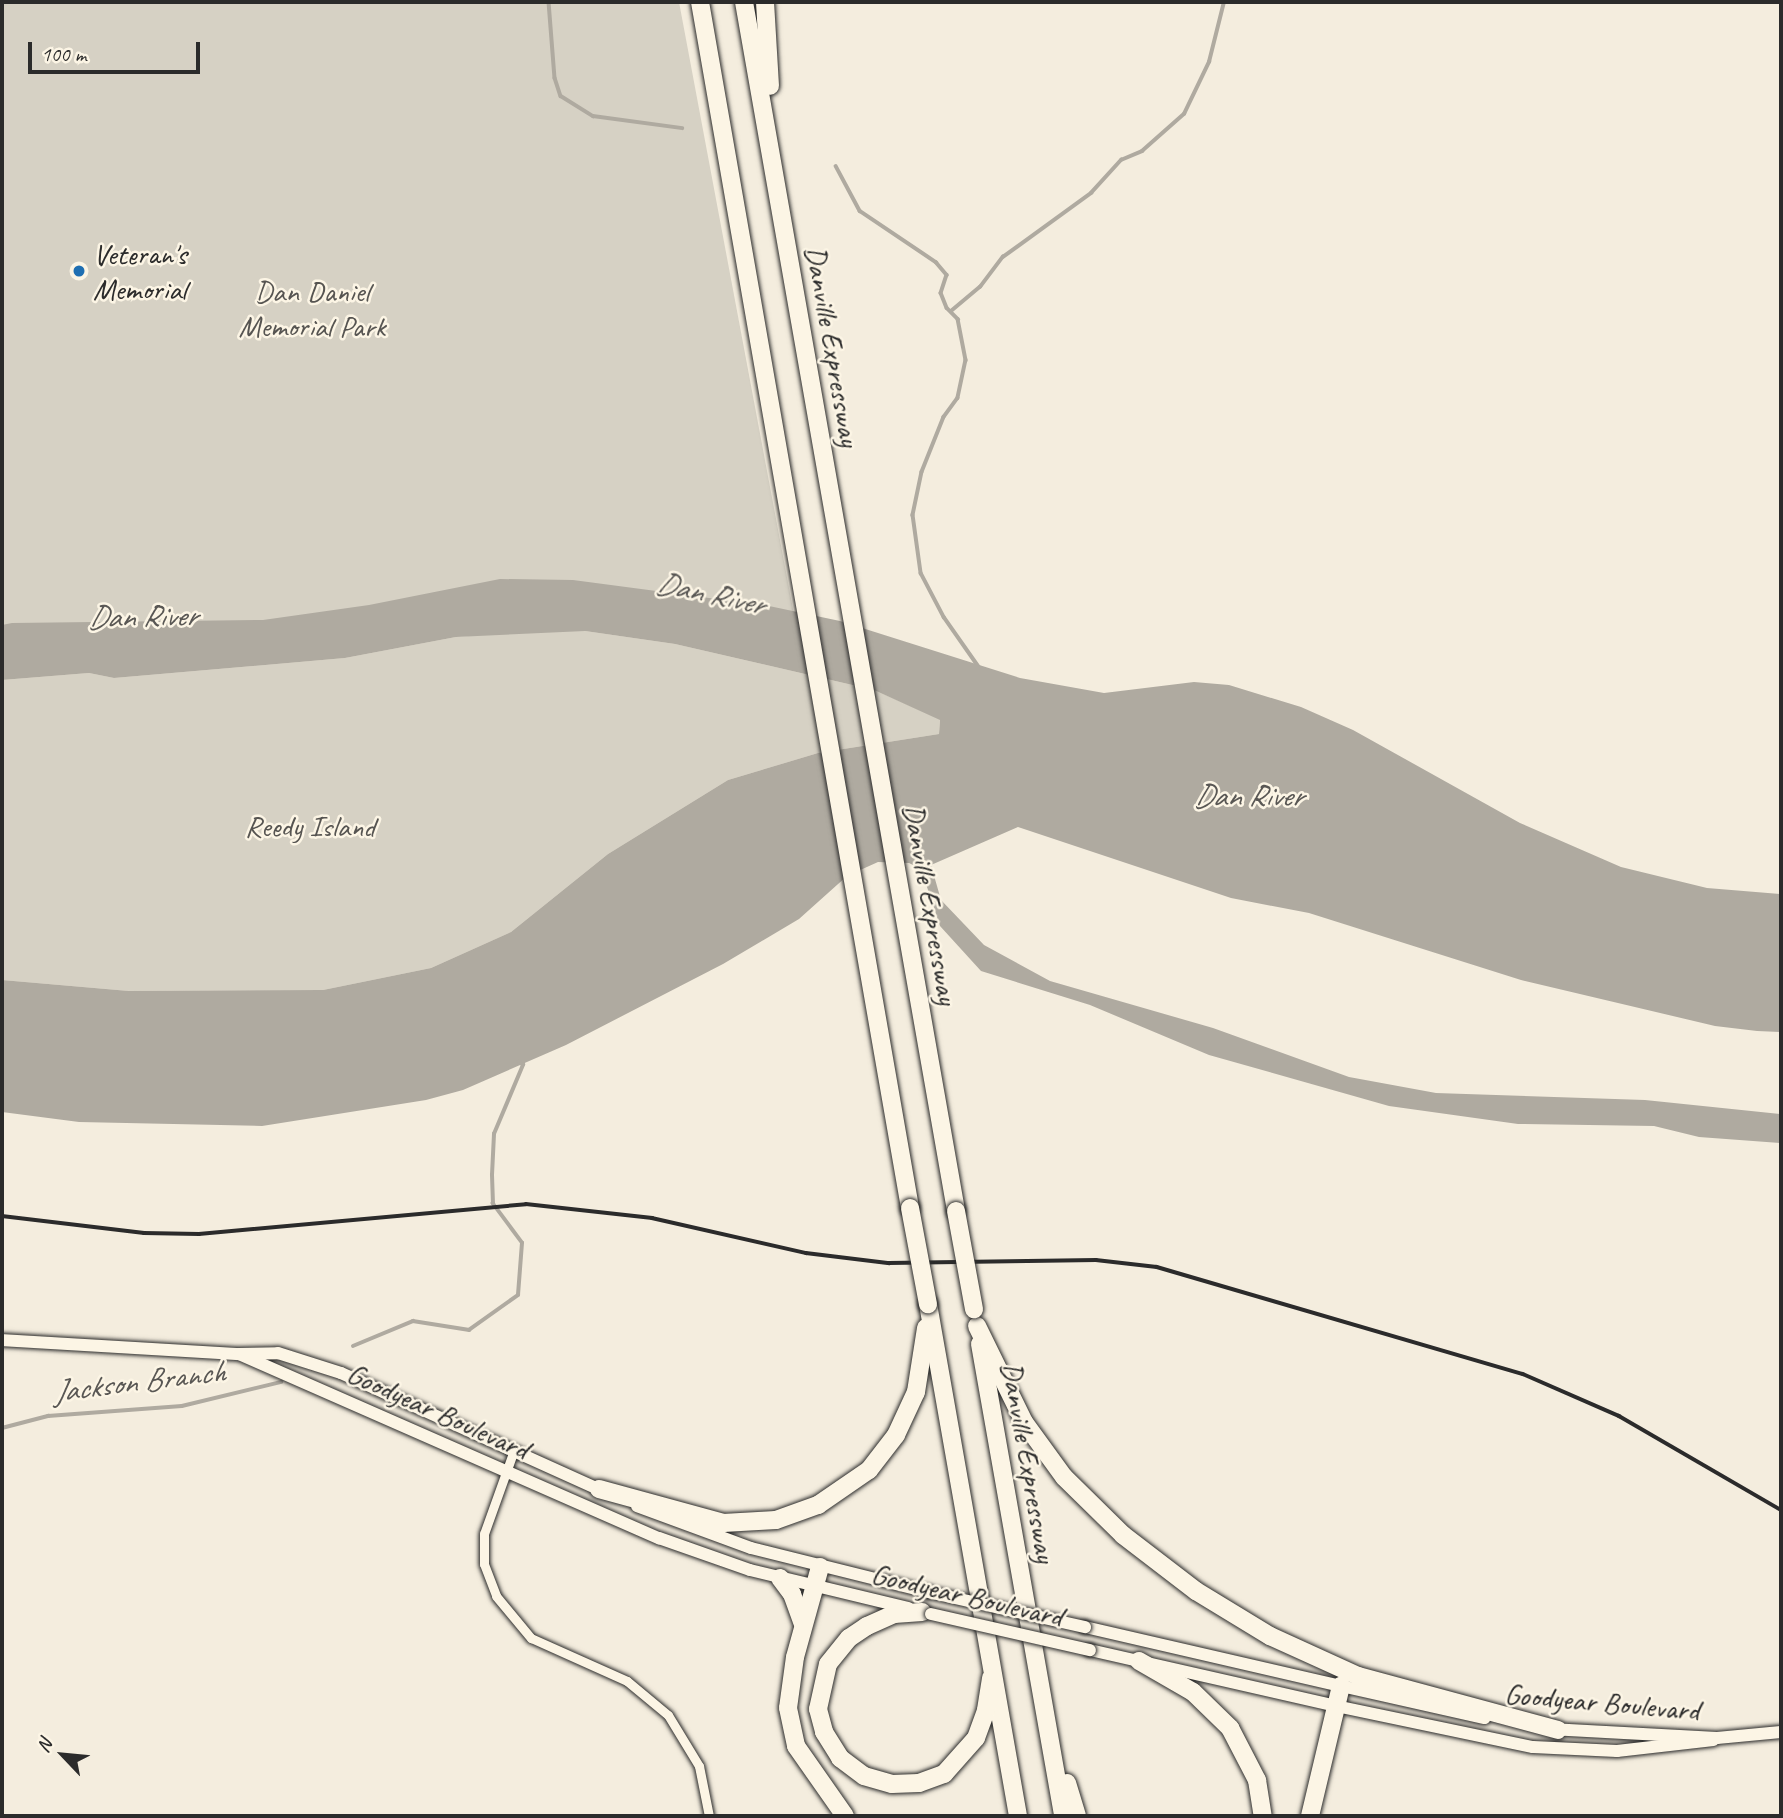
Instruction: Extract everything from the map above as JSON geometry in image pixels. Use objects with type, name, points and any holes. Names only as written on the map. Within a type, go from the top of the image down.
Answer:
[{"type":"highway","points":[[688,2],[726,181],[736,206]]},
{"type":"highway","points":[[700,2],[911,1208],[993,1657],[1018,1816]]},
{"type":"highway","name":"Danville Expressway","points":[[744,2],[1062,1816]]},
{"type":"highway","points":[[765,2],[772,100],[797,246],[793,280]]},
{"type":"highway","points":[[599,1489],[723,1523],[776,1520],[818,1506],[869,1470],[896,1435],[916,1392],[929,1307]]},
{"type":"highway","points":[[976,1317],[1024,1422],[1064,1477],[1123,1535],[1196,1591],[1270,1636],[1358,1676],[1558,1730]]},
{"type":"highway","points":[[820,1567],[803,1624],[790,1684],[790,1727],[807,1765],[845,1816]]},
{"type":"highway","points":[[780,1578],[792,1594],[803,1624]]},
{"type":"highway","points":[[927,1613],[894,1614],[867,1626],[836,1651],[822,1679],[818,1709],[824,1732],[840,1758],[863,1776],[892,1784],[911,1784],[933,1779],[955,1766],[983,1723],[993,1657]]},
{"type":"highway","points":[[1139,1661],[1193,1692],[1230,1728],[1257,1780],[1263,1816]]},
{"type":"highway","points":[[1310,1816],[1341,1686]]},
{"type":"highway","points":[[1048,1727],[1057,1737],[1077,1816]]},
{"type":"main road","name":"Goodyear Boulevard","points":[[2,1340],[239,1354],[278,1353],[341,1373],[686,1526],[820,1567],[1341,1686],[1558,1730],[1717,1738],[1781,1732]]},
{"type":"main road","name":"Goodyear Boulevard","points":[[239,1354],[659,1538],[814,1587],[1336,1706],[1534,1747],[1617,1751],[1696,1745],[1717,1738]]},
{"type":"street","points":[[514,1450],[484,1534],[484,1564],[496,1596],[531,1638],[627,1681],[668,1715],[699,1766],[709,1816]]},
{"type":"green space","name":"Dan Daniel Memorial Park","points":[[2,2],[679,2],[795,620],[291,622],[2,640]]},
{"type":"green space","name":"Reedy Island","points":[[534,631],[585,631],[675,644],[874,690],[940,719],[939,734],[818,753],[728,780],[608,854],[511,932],[431,968],[323,990],[129,991],[2,980],[2,680],[89,673],[114,678],[345,658],[456,637]]},
{"type":"water","name":"Dan River","points":[[500,579],[573,580],[769,606],[840,621],[1020,678],[1104,693],[1194,682],[1229,685],[1301,707],[1353,730],[1520,823],[1621,867],[1707,888],[1781,894],[1781,1032],[1715,1026],[1521,980],[1309,913],[1231,898],[1018,827],[931,865],[941,900],[984,945],[1050,981],[1213,1028],[1349,1077],[1436,1093],[1645,1100],[1781,1114],[1781,1143],[1699,1137],[1654,1126],[1518,1124],[1389,1106],[1209,1055],[1090,1005],[981,971],[940,926],[921,869],[909,863],[878,862],[847,876],[799,919],[723,964],[566,1045],[463,1090],[426,1100],[262,1126],[79,1122],[2,1112],[2,980],[129,991],[323,990],[431,968],[511,932],[608,854],[728,780],[818,753],[939,734],[940,720],[874,690],[675,644],[585,631],[456,637],[345,658],[114,678],[89,673],[2,680],[2,625],[263,620],[369,605]]},
{"type":"waterway","points":[[549,2],[555,78],[561,96],[593,116],[682,128]]},
{"type":"waterway","points":[[951,311],[980,287],[1003,257],[1091,193],[1121,160],[1142,151],[1184,114],[1209,62],[1224,2]]},
{"type":"waterway","points":[[836,166],[860,211],[936,262],[947,275],[941,293],[947,308],[958,319],[966,360],[958,398],[944,417],[922,472],[913,515],[921,573],[944,617],[979,667]]},
{"type":"waterway","name":"Jackson Branch","points":[[353,1346],[413,1321],[469,1330],[518,1295],[522,1243],[493,1204],[492,1175],[494,1134],[523,1065],[519,1062]]},
{"type":"waterway","name":"Jackson Branch","points":[[2,1428],[48,1416],[182,1406],[281,1382]]},
{"type":"railway","points":[[2,1216],[144,1233],[199,1234],[526,1204],[652,1218],[806,1253],[889,1263],[1096,1260],[1157,1267],[1523,1374],[1619,1416],[1781,1510]]},
{"type":"place","name":"Veteran's Memorial","points":[[79,271]]}]
